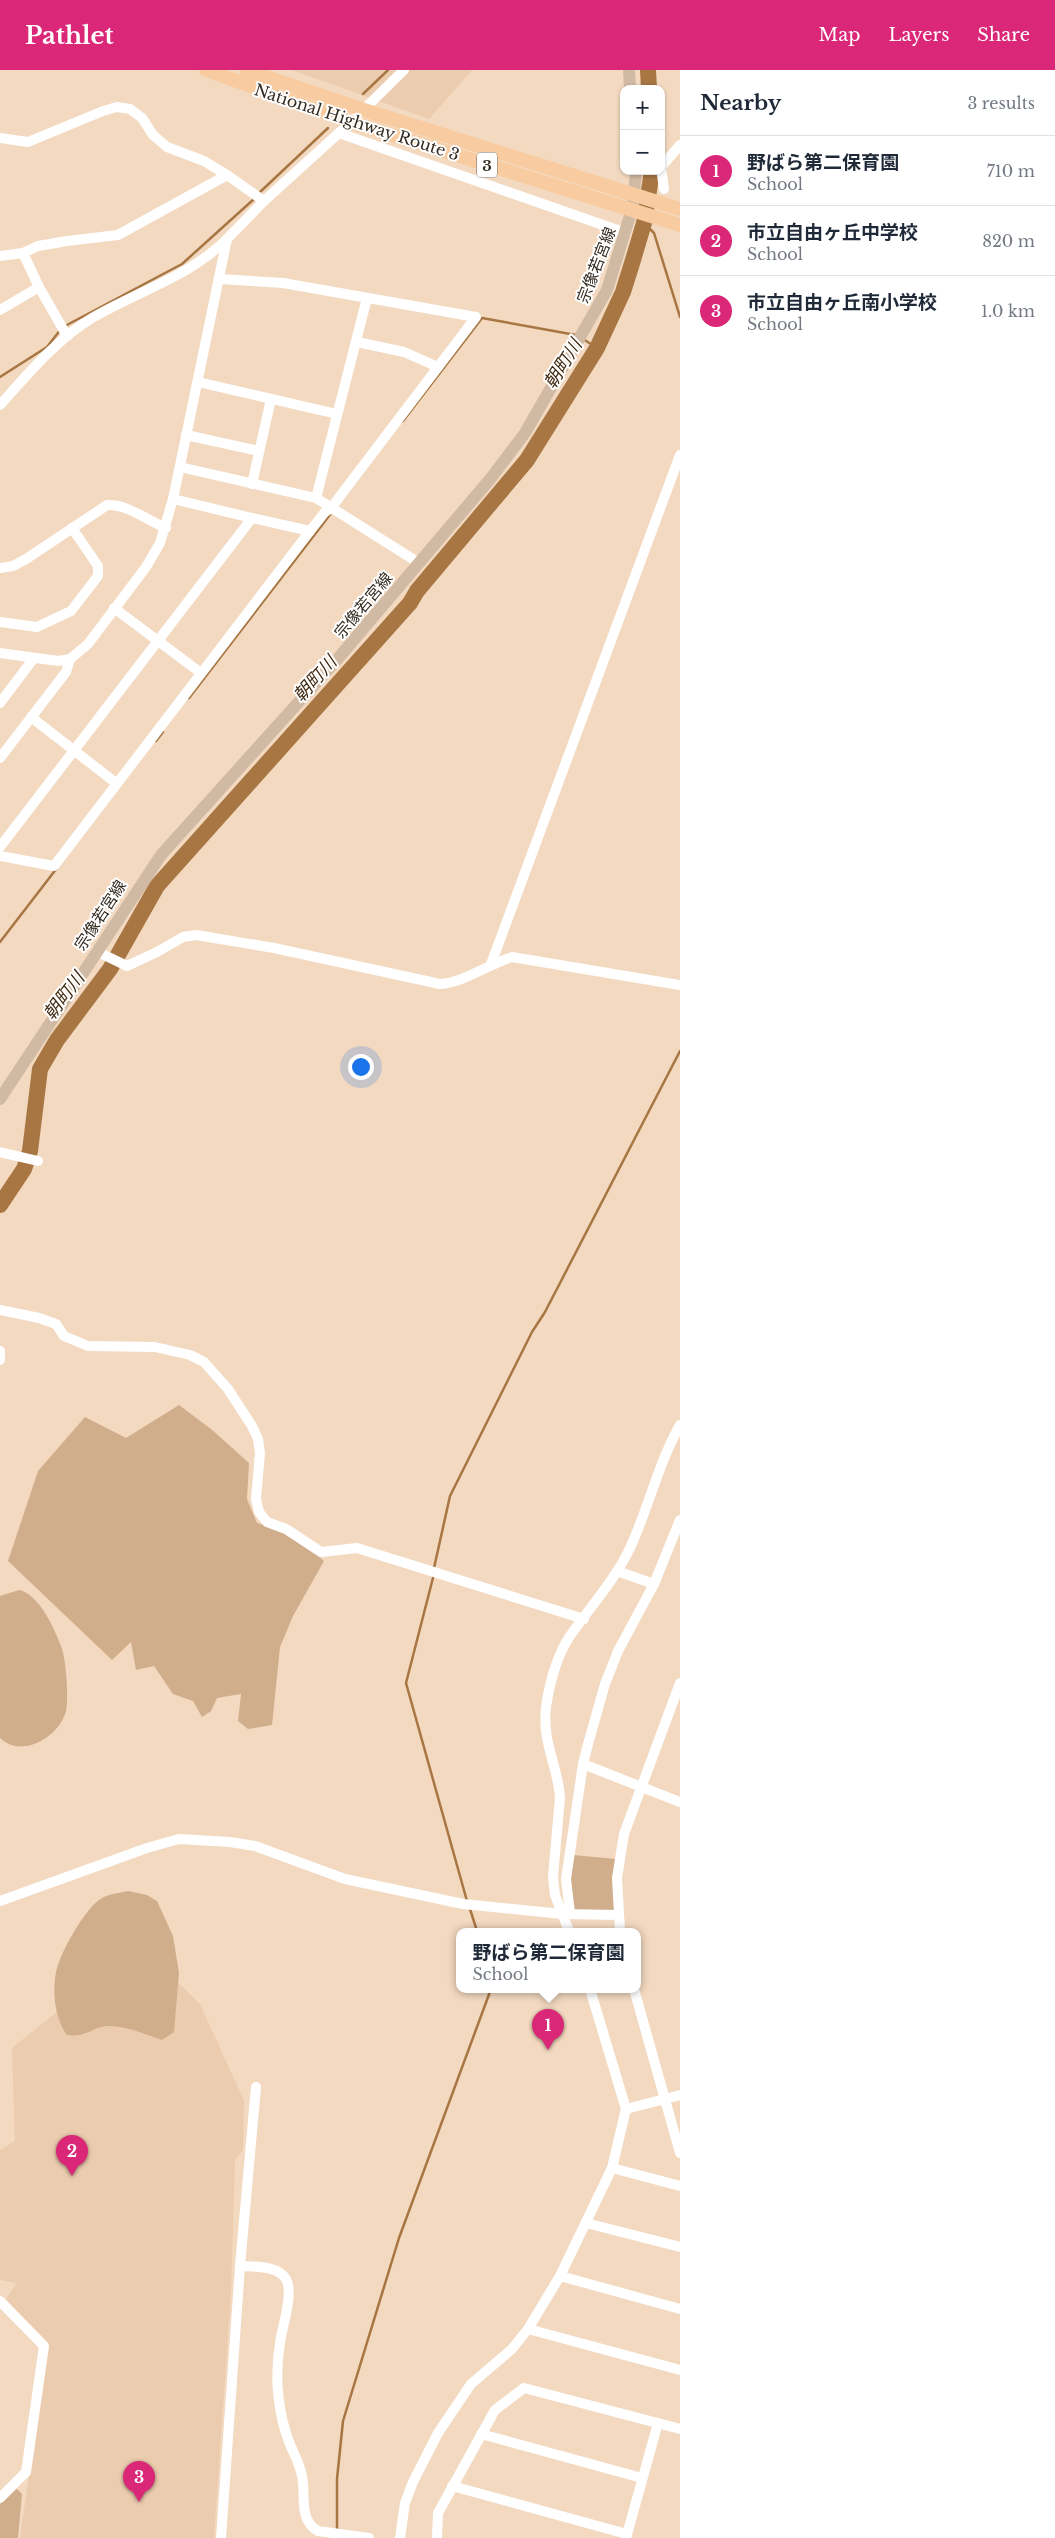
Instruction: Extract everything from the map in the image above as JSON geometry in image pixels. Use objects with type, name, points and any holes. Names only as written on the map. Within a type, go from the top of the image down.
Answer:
[{"type":"highway","name":"National Highway Route 3","points":[[206,70],[352,122],[680,225]]},
{"type":"highway","name":"National Highway Route 3","points":[[246,70],[364,110],[680,209]]},
{"type":"main road","points":[[628,70],[630,85]]},
{"type":"main road","name":"宗像若宮線","points":[[0,1099],[161,855],[341,655],[491,478],[524,433],[607,290],[626,233],[636,192],[636,175]]},
{"type":"street","points":[[0,405],[67,336],[91,319],[197,264],[227,239],[264,201],[352,122],[404,70]]},
{"type":"street","points":[[0,138],[28,142],[117,107],[130,109],[142,118],[153,135],[167,147],[204,161],[264,201]]},
{"type":"street","points":[[340,133],[626,233]]},
{"type":"street","points":[[665,163],[680,146]]},
{"type":"street","points":[[0,256],[23,253],[38,246],[118,235],[227,175]]},
{"type":"street","points":[[662,175],[664,189]]},
{"type":"street","points":[[0,653],[58,661],[70,659],[88,644],[146,566],[166,528],[227,239]]},
{"type":"street","points":[[23,253],[39,287],[67,336]]},
{"type":"street","points":[[0,856],[54,866],[116,782],[310,531],[325,512],[332,508],[476,317],[284,283],[220,279]]},
{"type":"street","points":[[0,310],[39,287]]},
{"type":"street","points":[[316,498],[367,298]]},
{"type":"street","points":[[357,342],[404,352],[438,367]]},
{"type":"street","points":[[198,382],[337,414]]},
{"type":"street","points":[[252,484],[271,399]]},
{"type":"street","points":[[186,435],[259,451]]},
{"type":"street","points":[[491,964],[680,455]]},
{"type":"street","points":[[180,467],[316,498],[419,563]]},
{"type":"street","points":[[173,499],[310,531]]},
{"type":"street","points":[[0,568],[13,566],[98,509],[116,505],[166,528]]},
{"type":"street","points":[[0,847],[252,518]]},
{"type":"street","points":[[0,622],[37,627],[46,623],[71,611],[98,576],[98,566],[72,528]]},
{"type":"street","points":[[114,608],[201,673]]},
{"type":"street","points":[[0,702],[34,658]]},
{"type":"street","points":[[0,758],[66,672],[70,659]]},
{"type":"street","points":[[31,717],[116,782]]},
{"type":"street","points":[[96,951],[127,966],[158,952],[182,937],[196,935],[274,948],[440,984],[454,983],[491,964],[512,957],[680,985]]},
{"type":"street","points":[[0,1152],[38,1161]]},
{"type":"street","points":[[0,1310],[39,1318],[56,1324],[64,1336],[88,1346],[155,1347],[190,1355],[204,1362],[228,1389],[252,1426],[258,1439],[260,1453],[256,1498],[259,1512],[268,1522],[286,1529],[321,1552],[357,1548],[584,1619]]},
{"type":"street","points":[[0,1351],[0,1360]]},
{"type":"street","points":[[566,1914],[556,1894],[553,1877],[559,1810],[559,1783],[544,1728],[546,1705],[558,1660],[570,1637],[617,1571],[630,1548],[659,1468],[680,1424]]},
{"type":"street","points":[[568,1928],[566,1914],[566,1879],[583,1764],[605,1684],[618,1650],[654,1584],[680,1520]]},
{"type":"street","points":[[617,1571],[654,1584]]},
{"type":"street","points":[[620,1928],[617,1878],[624,1834],[640,1786],[680,1683]]},
{"type":"street","points":[[583,1764],[680,1802]]},
{"type":"street","points":[[0,1901],[147,1848],[179,1839],[230,1842],[254,1846],[345,1879],[463,1904],[566,1914],[618,1915]]},
{"type":"street","points":[[400,2538],[401,2522],[408,2496],[438,2433],[471,2384],[512,2349],[528,2328],[560,2276],[612,2168],[626,2109],[591,1993]]},
{"type":"street","points":[[635,1993],[680,2152]]},
{"type":"street","points":[[221,2538],[240,2266],[256,2087]]},
{"type":"street","points":[[626,2109],[680,2095]]},
{"type":"street","points":[[612,2168],[680,2186]]},
{"type":"street","points":[[586,2223],[680,2247]]},
{"type":"street","points":[[240,2266],[260,2267],[275,2271],[287,2281],[289,2293],[277,2359],[277,2376],[283,2421],[288,2440],[302,2475],[307,2520],[311,2527],[326,2536],[369,2538]]},
{"type":"street","points":[[560,2276],[680,2308]]},
{"type":"street","points":[[0,2301],[44,2346],[26,2472],[0,2498]]},
{"type":"street","points":[[528,2328],[680,2370]]},
{"type":"street","points":[[437,2538],[438,2513],[481,2434],[495,2410],[524,2388],[680,2429]]},
{"type":"street","points":[[452,2486],[627,2536],[658,2423]]},
{"type":"street","points":[[481,2434],[642,2478]]},
{"type":"shaded area","points":[[292,70],[472,70],[429,119]]},
{"type":"shaded area","points":[[179,1405],[211,1429],[249,1463],[247,1499],[257,1523],[293,1533],[324,1561],[293,1616],[280,1647],[272,1725],[248,1729],[238,1721],[241,1694],[217,1698],[211,1711],[202,1717],[193,1701],[173,1694],[154,1666],[136,1670],[131,1642],[112,1660],[8,1561],[38,1471],[85,1417],[126,1438]]},
{"type":"shaded area","points":[[19,1590],[33,1598],[45,1613],[61,1646],[66,1678],[66,1711],[62,1720],[48,1737],[29,1746],[9,1744],[0,1738],[0,1596]]},
{"type":"shaded area","points":[[573,1855],[616,1859],[614,1909],[611,1913],[575,1910],[569,1891]]},
{"type":"shaded area","points":[[128,1891],[147,1895],[157,1901],[173,1936],[179,1973],[174,2032],[162,2040],[129,2029],[104,2026],[80,2035],[67,2035],[57,2013],[54,1988],[56,1972],[62,1954],[79,1923],[99,1900],[106,1896]]},
{"type":"shaded area","points":[[160,1965],[200,2004],[244,2101],[243,2150],[235,2160],[231,2292],[214,2538],[20,2538],[48,2345],[6,2299],[17,2283],[0,2280],[0,2150],[15,2141],[12,2048],[88,1987]]},
{"type":"shaded area","points":[[16,2488],[22,2494],[18,2538],[0,2538],[0,2504]]},
{"type":"waterway","points":[[363,94],[388,70]]},
{"type":"waterway","name":"朝町川","points":[[648,70],[649,85]]},
{"type":"waterway","points":[[259,193],[328,128]]},
{"type":"waterway","name":"朝町川","points":[[0,1205],[24,1169],[30,1151],[40,1069],[57,1040],[110,969],[157,886],[410,603],[417,591],[527,460],[597,348],[623,292],[644,223],[651,175]]},
{"type":"waterway","points":[[65,326],[182,264],[254,199]]},
{"type":"waterway","points":[[644,223],[654,233],[680,317]]},
{"type":"waterway","points":[[403,421],[482,318],[576,335]]},
{"type":"waterway","points":[[0,377],[47,347],[61,329]]},
{"type":"waterway","points":[[583,339],[597,348]]},
{"type":"waterway","points":[[189,698],[332,512]]},
{"type":"waterway","points":[[156,741],[163,732]]},
{"type":"waterway","points":[[0,942],[57,868]]},
{"type":"waterway","points":[[434,1568],[450,1496],[532,1332],[545,1312],[680,1051]]},
{"type":"waterway","points":[[434,1574],[406,1683],[467,1901]]},
{"type":"waterway","points":[[470,1909],[476,1928]]},
{"type":"waterway","points":[[337,2532],[337,2479],[343,2421],[399,2238],[490,1993]]},
{"type":"place","name":"野ばら第二保育園","points":[[548,2050]]},
{"type":"place","name":"市立自由ヶ丘中学校","points":[[72,2176]]},
{"type":"place","name":"市立自由ヶ丘南小学校","points":[[139,2502]]}]
